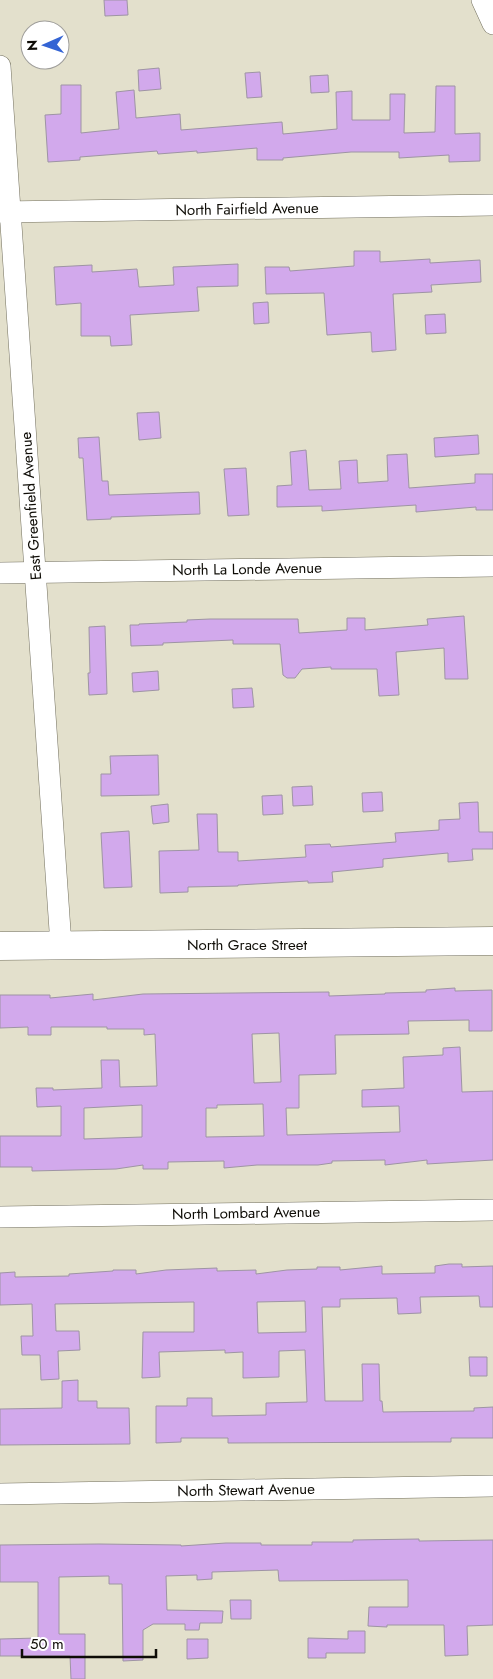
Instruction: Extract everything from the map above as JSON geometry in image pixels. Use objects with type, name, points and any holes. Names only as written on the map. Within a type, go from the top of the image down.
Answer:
[{"type":"street","points":[[482,0],[493,24]]},
{"type":"street","name":"East Greenfield Avenue","points":[[0,66],[5,212],[36,572],[61,946]]},
{"type":"street","name":"North Fairfield Avenue","points":[[5,212],[493,205]]},
{"type":"street","name":"North La Londe Avenue","points":[[0,572],[493,566]]},
{"type":"street","name":"North Grace Street","points":[[0,946],[493,941]]},
{"type":"street","name":"North Lombard Avenue","points":[[0,1217],[493,1210]]},
{"type":"street","name":"North Stewart Avenue","points":[[0,1494],[493,1486]]},
{"type":"building","points":[[104,0],[127,0],[128,15],[105,16]]},
{"type":"building","points":[[159,68],[161,89],[139,91],[138,70]]},
{"type":"building","points":[[260,72],[262,97],[247,98],[245,73]]},
{"type":"building","points":[[328,75],[329,92],[311,93],[310,76]]},
{"type":"building","points":[[61,85],[81,85],[81,133],[119,129],[116,92],[134,90],[136,118],[180,114],[181,130],[282,122],[283,134],[337,129],[336,92],[352,91],[352,120],[390,120],[390,94],[405,94],[404,133],[435,132],[436,86],[455,86],[455,134],[480,133],[480,161],[449,162],[449,155],[399,158],[399,152],[351,152],[283,158],[283,160],[257,160],[257,148],[197,153],[197,151],[158,154],[157,151],[80,157],[80,160],[48,162],[45,115],[61,114]]},
{"type":"building","points":[[354,251],[380,251],[380,262],[430,259],[430,263],[480,260],[481,282],[431,285],[432,292],[393,294],[396,350],[372,352],[371,332],[327,335],[324,293],[266,294],[265,267],[289,267],[290,271],[354,266]]},
{"type":"building","points":[[238,264],[238,286],[197,287],[199,311],[130,315],[132,345],[111,346],[110,336],[81,336],[81,303],[56,305],[54,267],[92,265],[92,272],[137,269],[139,287],[174,285],[173,267]]},
{"type":"building","points":[[268,302],[269,323],[254,324],[253,303]]},
{"type":"building","points":[[445,314],[446,333],[426,334],[425,315]]},
{"type":"building","points":[[159,412],[161,438],[139,440],[137,413]]},
{"type":"building","points":[[478,435],[479,454],[435,457],[434,438]]},
{"type":"building","points":[[99,437],[102,481],[108,481],[109,495],[199,492],[200,514],[111,517],[111,519],[87,520],[83,458],[79,458],[78,438]]},
{"type":"building","points":[[306,450],[309,490],[341,489],[339,461],[357,460],[358,483],[388,481],[387,455],[407,454],[409,488],[475,483],[475,474],[493,474],[493,510],[476,510],[476,507],[416,512],[416,505],[322,511],[322,506],[277,507],[277,486],[292,485],[290,452]]},
{"type":"building","points":[[246,468],[249,515],[228,516],[224,469]]},
{"type":"building","points":[[464,616],[468,679],[445,679],[444,648],[396,652],[399,695],[379,696],[377,669],[331,669],[331,667],[302,669],[295,678],[287,678],[283,675],[280,644],[233,644],[233,640],[131,646],[130,625],[139,624],[210,619],[298,619],[299,633],[347,630],[347,618],[365,618],[365,630],[428,625],[427,619]]},
{"type":"building","points":[[105,626],[107,694],[89,695],[89,627]]},
{"type":"building","points":[[158,671],[159,690],[133,692],[132,673]]},
{"type":"building","points":[[252,688],[254,707],[233,708],[232,689]]},
{"type":"building","points":[[158,755],[159,795],[101,796],[101,774],[111,774],[110,756]]},
{"type":"building","points":[[312,786],[313,805],[293,806],[292,787]]},
{"type":"building","points":[[382,792],[383,811],[363,812],[362,793]]},
{"type":"building","points":[[282,795],[283,814],[263,815],[262,796]]},
{"type":"building","points":[[478,802],[479,832],[493,832],[493,849],[472,849],[473,860],[448,862],[448,853],[383,859],[383,867],[332,872],[333,882],[308,883],[308,881],[188,887],[188,892],[160,893],[159,851],[199,850],[197,814],[217,814],[218,852],[238,852],[238,861],[306,857],[305,845],[330,844],[331,847],[396,842],[395,833],[439,830],[439,820],[460,819],[459,803]]},
{"type":"building","points":[[168,804],[169,822],[153,824],[151,806]]},
{"type":"building","points":[[129,831],[132,887],[104,888],[101,833]]},
{"type":"building","points":[[455,988],[455,991],[492,990],[492,1031],[469,1031],[469,1020],[408,1021],[409,1034],[335,1035],[336,1074],[299,1075],[299,1108],[286,1108],[287,1135],[400,1132],[399,1106],[362,1107],[362,1090],[404,1088],[403,1057],[443,1055],[443,1048],[460,1047],[462,1092],[493,1091],[493,1160],[427,1164],[427,1160],[385,1165],[385,1160],[332,1161],[332,1163],[318,1165],[257,1165],[224,1168],[224,1161],[168,1162],[168,1169],[143,1169],[143,1165],[116,1169],[32,1171],[32,1167],[0,1167],[0,1136],[61,1136],[61,1106],[37,1107],[36,1088],[53,1088],[53,1090],[102,1088],[101,1060],[119,1060],[120,1087],[157,1086],[155,1034],[144,1035],[144,1029],[51,1027],[51,1035],[28,1035],[28,1027],[0,1028],[0,995],[50,995],[50,998],[93,994],[93,1000],[143,994],[329,992],[329,996],[426,992],[426,990]],"holes":[[[279,1033],[281,1082],[254,1083],[252,1034]],[[263,1104],[264,1136],[206,1137],[206,1108],[217,1108],[217,1105]],[[142,1105],[142,1137],[84,1139],[84,1108]]]},
{"type":"building","points":[[462,1264],[462,1267],[493,1266],[493,1307],[480,1307],[479,1296],[420,1297],[421,1313],[398,1314],[397,1298],[340,1299],[340,1307],[322,1307],[325,1401],[363,1401],[362,1364],[379,1364],[380,1401],[382,1401],[383,1412],[474,1411],[474,1408],[493,1407],[493,1438],[451,1438],[451,1442],[228,1443],[228,1438],[181,1438],[181,1442],[156,1443],[156,1406],[187,1406],[187,1398],[212,1398],[212,1416],[266,1415],[266,1403],[307,1402],[305,1350],[279,1351],[279,1377],[243,1378],[243,1352],[225,1353],[225,1350],[159,1352],[160,1377],[142,1378],[143,1332],[194,1332],[194,1302],[55,1304],[56,1331],[79,1331],[80,1350],[58,1351],[59,1379],[41,1380],[40,1355],[22,1355],[21,1336],[33,1336],[32,1304],[0,1305],[0,1273],[15,1272],[15,1277],[69,1276],[69,1274],[113,1270],[136,1270],[136,1274],[166,1270],[217,1268],[217,1271],[256,1270],[256,1274],[317,1269],[317,1267],[340,1267],[340,1270],[382,1266],[382,1274],[435,1273],[435,1266]],"holes":[[[305,1301],[306,1332],[258,1333],[257,1302]]]},
{"type":"building","points":[[469,1357],[487,1357],[487,1376],[470,1376]]},
{"type":"building","points":[[78,1380],[78,1401],[97,1401],[97,1408],[129,1408],[130,1444],[0,1445],[0,1409],[62,1408],[62,1381]]},
{"type":"building","points":[[419,1539],[419,1541],[493,1540],[493,1625],[467,1626],[468,1655],[445,1656],[444,1625],[368,1626],[369,1607],[408,1607],[408,1580],[279,1581],[278,1570],[212,1572],[212,1579],[197,1580],[197,1575],[166,1576],[167,1610],[223,1611],[222,1623],[200,1623],[199,1630],[185,1630],[185,1624],[153,1624],[143,1630],[143,1660],[123,1661],[122,1584],[109,1584],[109,1576],[59,1577],[59,1634],[85,1634],[85,1679],[71,1679],[70,1656],[0,1656],[0,1639],[38,1638],[38,1582],[0,1582],[0,1545],[99,1544],[181,1546],[261,1543],[261,1545],[312,1545],[312,1542]]},
{"type":"building","points":[[230,1600],[251,1600],[251,1619],[231,1619]]},
{"type":"building","points":[[348,1631],[365,1631],[365,1653],[326,1653],[326,1658],[308,1658],[308,1638],[348,1639]]},
{"type":"building","points":[[187,1639],[208,1639],[208,1658],[187,1659]]}]
